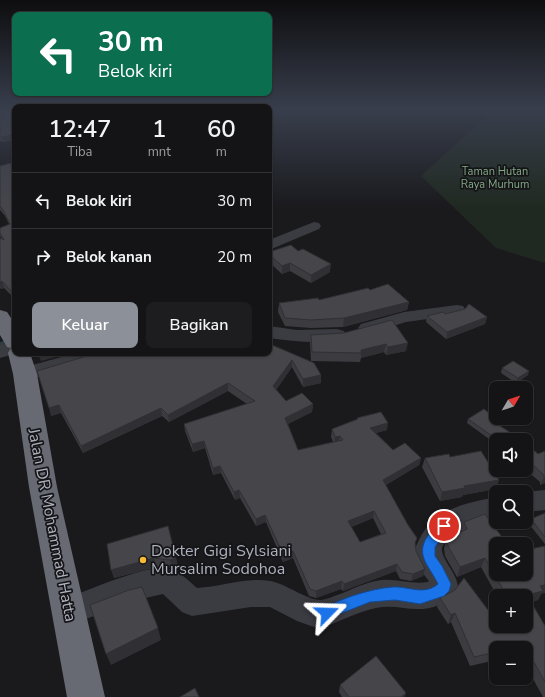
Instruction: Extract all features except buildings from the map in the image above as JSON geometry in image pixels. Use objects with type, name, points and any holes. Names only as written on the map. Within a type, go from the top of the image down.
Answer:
[{"type":"highway","name":"Jalan DR Mohammad Hatta","points":[[16,356],[86,697]]},
{"type":"street","points":[[272,244],[314,226]]},
{"type":"street","points":[[272,332],[311,336],[342,334],[357,331],[404,316],[457,310]]},
{"type":"street","points":[[0,352],[12,341]]},
{"type":"street","points":[[533,501],[545,500]]},
{"type":"street","points":[[68,612],[116,593],[156,581],[171,583],[192,602],[205,602],[254,594],[269,594],[283,597],[313,614],[322,614],[370,596],[382,594],[395,593],[420,598],[439,592],[444,587],[438,570],[429,558],[429,547],[433,538],[449,521],[462,515],[489,509]]},
{"type":"green space","name":"Taman Hutan Raya Murhum","points":[[459,142],[545,142],[545,263],[496,248],[421,176]]},
{"type":"waterway","points":[[0,344],[12,340]]},
{"type":"place","name":"Dokter Gigi Sylsiani Mursalim Sodohoa","points":[[143,560]]},
{"type":"route","points":[[327,613],[370,596],[395,593],[420,598],[439,592],[444,587],[444,584],[438,570],[429,558],[429,547],[433,538],[444,526]]}]
